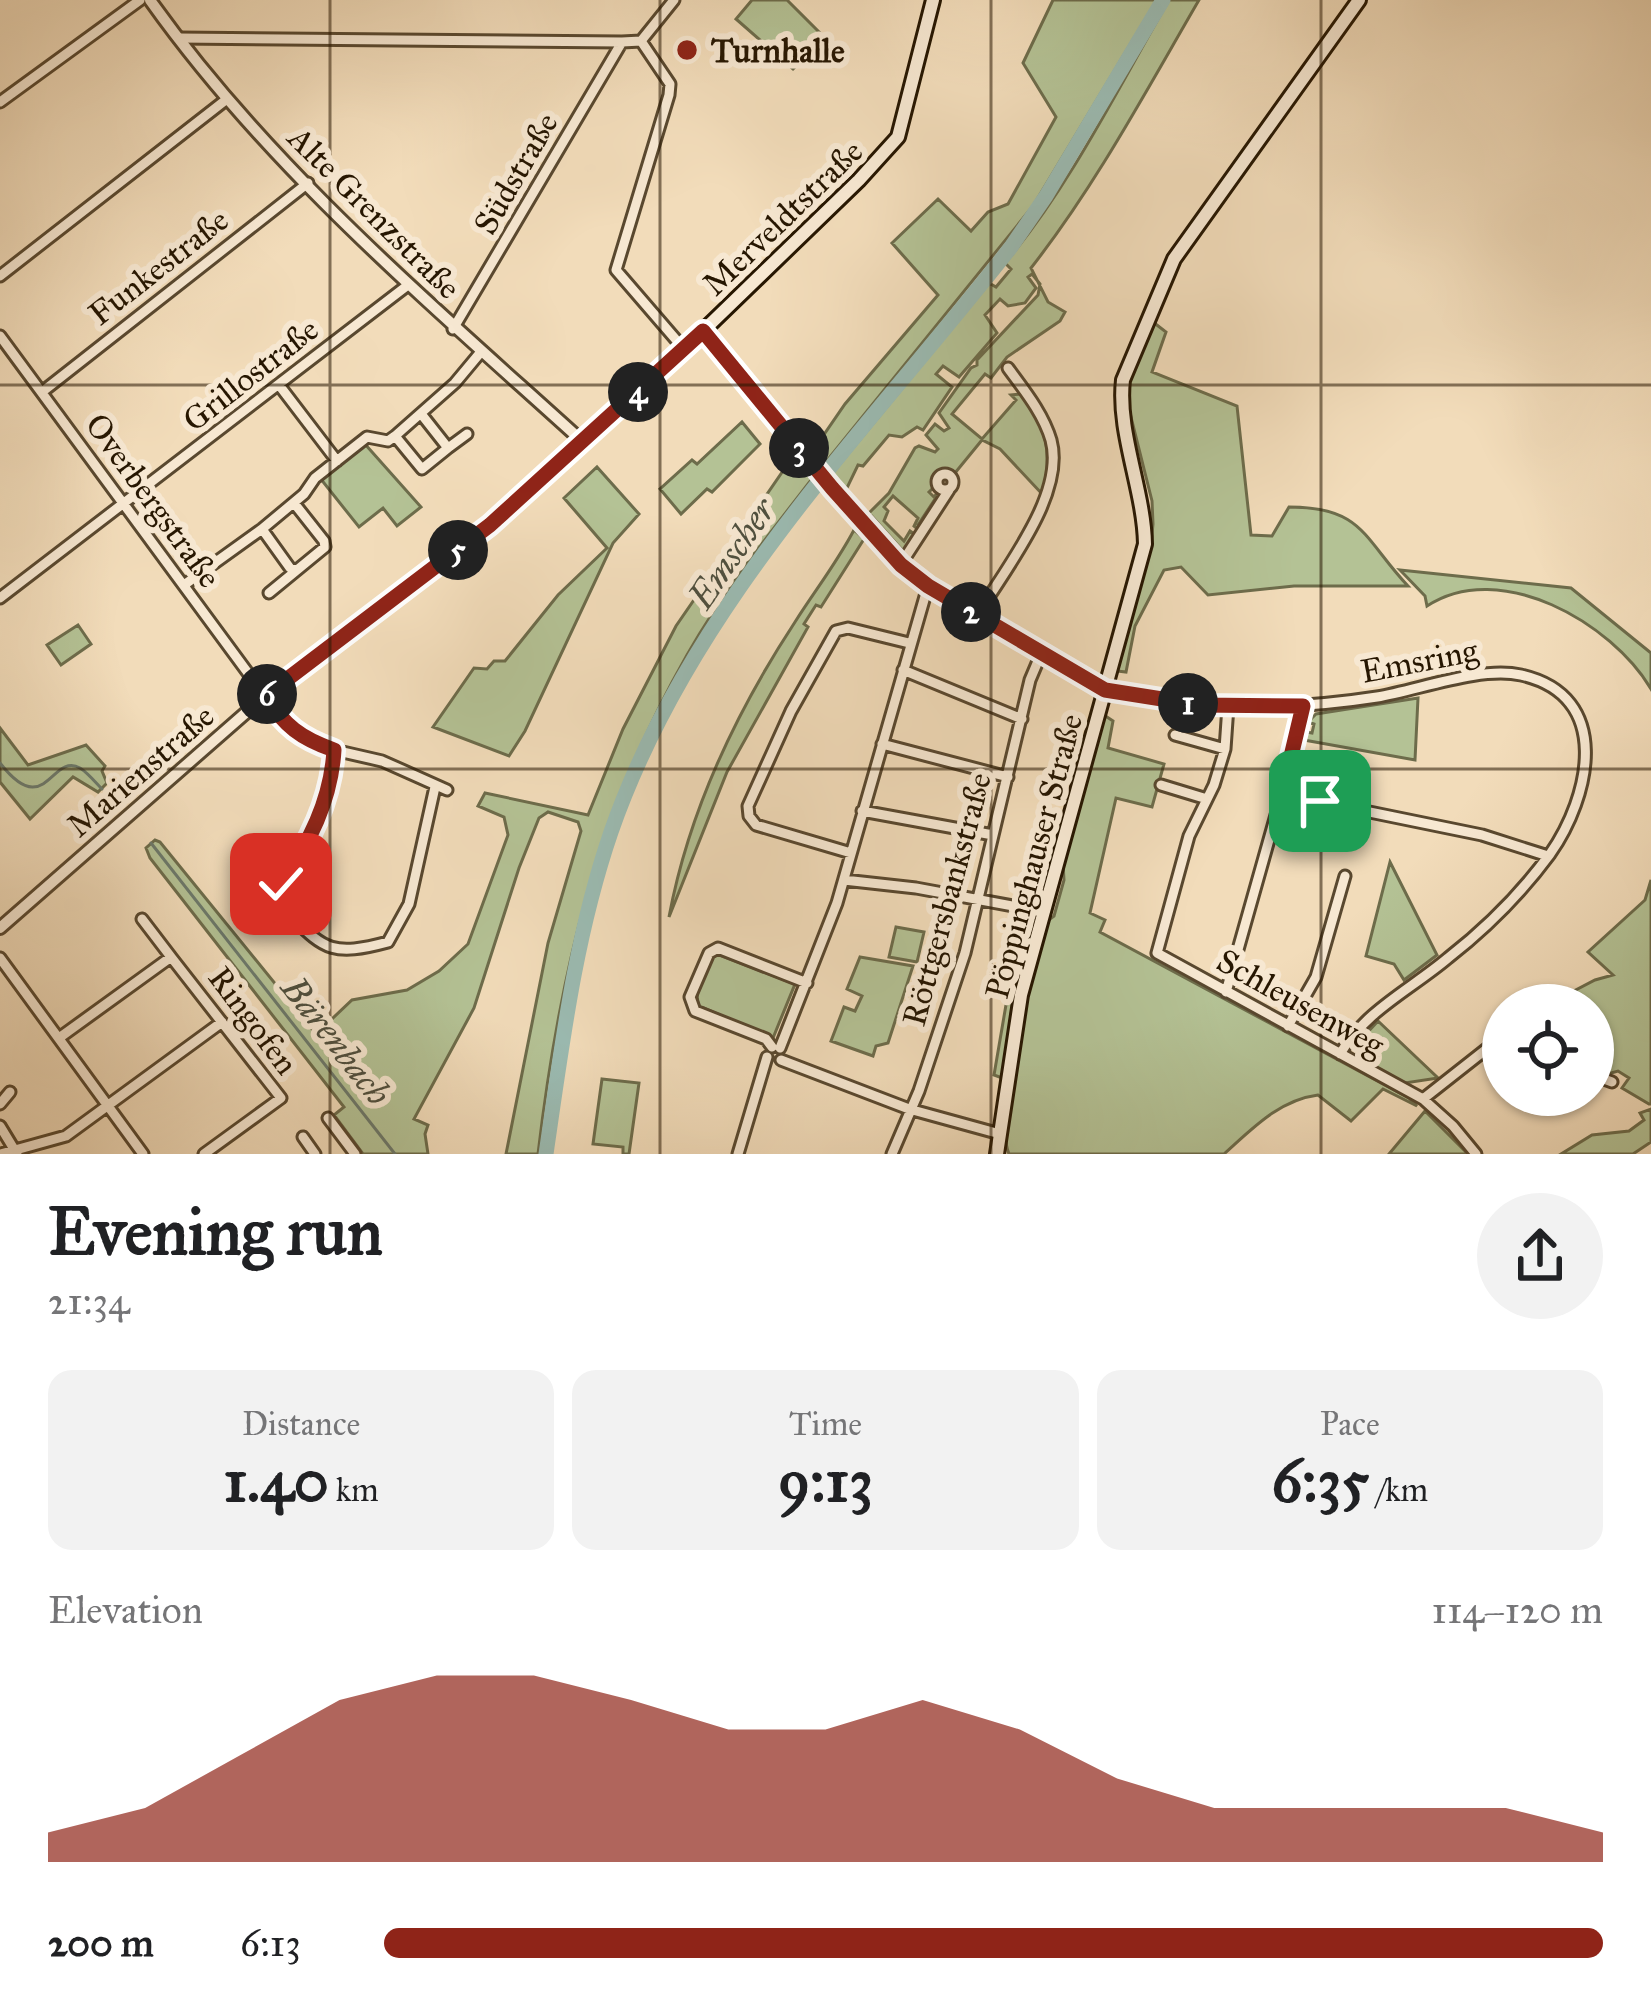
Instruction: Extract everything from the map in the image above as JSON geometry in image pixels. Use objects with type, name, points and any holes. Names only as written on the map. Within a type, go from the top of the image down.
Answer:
[{"type":"main road","name":"Merveldtstraße","points":[[703,331],[898,136],[933,0]]},
{"type":"main road","name":"Pöppinghauser Straße","points":[[997,1154],[1021,995],[1145,544],[1143,502],[1122,402],[1123,380],[1174,259],[1359,0]]},
{"type":"main road","points":[[703,331],[901,565],[928,586],[1105,690]]},
{"type":"street","points":[[0,102],[140,0]]},
{"type":"street","name":"Alte Grenzstraße","points":[[150,0],[227,99],[308,183],[453,329],[583,442]]},
{"type":"street","points":[[178,38],[641,41],[674,0]]},
{"type":"street","points":[[641,41],[670,84],[669,95],[616,270],[684,349]]},
{"type":"street","name":"Südstraße","points":[[453,329],[622,42]]},
{"type":"street","points":[[0,276],[227,99]]},
{"type":"street","name":"Funkestraße","points":[[42,392],[308,183]]},
{"type":"street","name":"Grillostraße","points":[[0,598],[408,285]]},
{"type":"street","name":"Marienstraße","points":[[0,928],[265,696],[490,525],[703,331]]},
{"type":"street","name":"Overbergstraße","points":[[0,335],[290,730],[334,750],[382,760],[441,789],[409,904],[388,942],[351,952],[322,945],[279,905],[281,884],[304,851],[325,804],[334,750]]},
{"type":"street","points":[[184,585],[262,530],[367,436],[388,441],[422,415],[480,353]]},
{"type":"street","points":[[977,616],[1046,499],[1054,469],[1044,422],[1008,368]]},
{"type":"street","points":[[279,386],[337,461]]},
{"type":"street","points":[[422,415],[448,448]]},
{"type":"street","points":[[395,436],[422,470],[467,434]]},
{"type":"street","points":[[901,565],[949,490]]},
{"type":"street","points":[[269,592],[325,548],[294,503]]},
{"type":"street","points":[[262,530],[290,568],[297,570]]},
{"type":"street","points":[[738,1154],[844,880],[928,586]]},
{"type":"street","points":[[851,853],[756,825],[748,816],[748,806],[790,711],[832,635],[848,628],[909,643]]},
{"type":"street","name":"Röttgersbankstraße","points":[[892,1154],[919,1091],[965,953],[1030,680],[1041,654]]},
{"type":"street","points":[[903,670],[1022,719]]},
{"type":"street","name":"Emsring","points":[[1105,690],[1228,706],[1303,706],[1378,697],[1496,673],[1543,683],[1572,710],[1588,759],[1577,803],[1548,856],[1463,946],[1370,1016],[1340,1054]]},
{"type":"street","points":[[1161,785],[1207,799],[1225,749],[1228,706]]},
{"type":"street","points":[[1226,992],[1303,706]]},
{"type":"street","points":[[1175,735],[1225,749]]},
{"type":"street","points":[[882,743],[1008,777]]},
{"type":"street","points":[[1283,790],[1482,835],[1548,856]]},
{"type":"street","name":"Schleusenweg","points":[[1207,799],[1194,822],[1156,950],[1159,955],[1423,1099],[1476,1154]]},
{"type":"street","points":[[862,811],[993,835]]},
{"type":"street","points":[[1288,1026],[1316,977],[1345,876]]},
{"type":"street","points":[[844,880],[1030,909]]},
{"type":"street","name":"Ringofen","points":[[142,919],[281,1098],[204,1154]]},
{"type":"street","points":[[807,983],[718,948],[709,953],[690,997],[695,1010],[766,1039],[775,1053],[909,1109],[1000,1134]]},
{"type":"street","name":"Ringofen","points":[[59,1037],[171,957]]},
{"type":"street","points":[[0,958],[143,1154]]},
{"type":"street","points":[[1,1154],[66,1136],[222,1022]]},
{"type":"street","points":[[1423,1099],[1482,1053]]},
{"type":"street","points":[[0,1104],[10,1092]]},
{"type":"street","points":[[328,1118],[355,1154]]},
{"type":"street","points":[[0,1126],[16,1152]]},
{"type":"street","points":[[303,1137],[315,1154]]},
{"type":"green space","points":[[752,0],[787,0],[825,38],[793,69],[736,19]]},
{"type":"green space","points":[[1053,0],[1157,0],[1033,206],[821,468],[810,455],[845,404],[938,295],[892,243],[938,199],[971,231],[988,212],[1008,204],[1056,117],[1023,63]]},
{"type":"green space","points":[[1169,0],[1199,0],[1099,171],[1031,268],[1037,281],[1032,274],[1028,277],[1036,288],[1025,303],[1008,306],[1000,299],[985,315],[997,333],[959,377],[943,366],[936,374],[952,387],[923,430],[917,427],[902,437],[889,435],[863,466],[858,465],[842,492],[829,477],[989,283],[996,287],[1011,269],[1005,263],[1072,169]]},
{"type":"green space","points":[[1040,285],[1048,302],[1065,312],[1060,321],[1007,357],[991,378],[985,374],[952,414],[982,439],[1016,400],[1011,395],[1021,394],[1046,442],[1044,496],[1000,449],[982,440],[955,473],[943,469],[934,475],[929,492],[934,497],[938,492],[942,498],[937,496],[918,525],[920,531],[914,526],[918,518],[893,496],[884,507],[888,511],[884,521],[904,541],[910,531],[917,536],[904,552],[869,513],[889,493],[915,448],[938,449],[926,435],[935,424],[944,431],[949,428],[939,413],[977,360],[1038,295]]},
{"type":"green space","points":[[1153,322],[1166,332],[1152,372],[1237,406],[1251,535],[1272,536],[1289,507],[1332,513],[1359,528],[1408,586],[1294,586],[1208,595],[1181,567],[1164,570],[1135,626],[1126,672],[1117,671],[1151,545],[1152,501],[1125,393]]},
{"type":"green space","points":[[742,422],[760,444],[712,492],[707,489],[681,514],[660,489],[692,460],[697,464]]},
{"type":"green space","points":[[364,443],[421,507],[397,526],[383,508],[359,527],[320,478]]},
{"type":"green space","points":[[796,452],[815,475],[732,585],[687,655],[629,774],[606,835],[557,1023],[538,1154],[506,1154],[548,943],[581,831],[578,822],[548,812],[539,818],[519,868],[474,1008],[414,1119],[428,1125],[428,1154],[363,1154],[334,1115],[344,1107],[146,848],[155,840],[160,842],[316,1034],[352,1000],[407,990],[439,971],[468,944],[508,835],[504,817],[478,806],[485,793],[588,815],[623,729],[676,626]]},
{"type":"green space","points":[[597,467],[639,514],[613,543],[525,731],[509,756],[433,727],[474,668],[487,669],[494,661],[505,661],[558,595],[607,548],[564,498]]},
{"type":"green space","points":[[854,530],[864,539],[821,607],[816,605],[804,624],[808,627],[727,772],[669,917],[702,800],[734,727],[773,656]]},
{"type":"green space","points":[[1400,570],[1571,588],[1651,653],[1651,689],[1610,641],[1552,605],[1487,589],[1456,593],[1427,606],[1425,596]]},
{"type":"green space","points":[[78,625],[91,644],[61,665],[47,645]]},
{"type":"green space","points":[[1418,698],[1415,760],[1304,740],[1306,732],[1312,733],[1314,724],[1308,722],[1316,714]]},
{"type":"green space","points":[[1104,715],[1113,721],[1108,748],[1164,764],[1152,807],[1116,798],[1090,913],[1105,920],[1100,932],[1417,1106],[1383,1089],[1351,1121],[1318,1095],[1304,1098],[1267,1117],[1224,1154],[1009,1154],[1007,1111],[1026,1006],[1046,922],[1054,916],[1064,880],[1063,863]]},
{"type":"green space","points":[[0,728],[28,765],[86,745],[105,766],[107,783],[98,792],[73,777],[30,819],[0,782]]},
{"type":"green space","points":[[1390,862],[1437,955],[1404,980],[1394,964],[1366,956]]},
{"type":"green space","points":[[1651,880],[1651,1104],[1622,1088],[1629,1078],[1614,1072],[1614,984],[1587,984],[1613,975],[1588,952],[1645,900]]},
{"type":"green space","points":[[896,927],[924,932],[917,962],[889,957]]},
{"type":"green space","points":[[717,954],[795,984],[773,1038],[699,1006],[701,978]]},
{"type":"green space","points":[[860,957],[913,966],[888,1043],[876,1046],[873,1056],[831,1041],[844,1007],[855,1011],[862,996],[847,989]]},
{"type":"green space","points":[[1007,999],[1013,1001],[1002,1078],[994,1075]]},
{"type":"green space","points":[[1378,1021],[1438,1078],[1405,1083],[1361,1060],[1354,1047]]},
{"type":"green space","points":[[602,1079],[639,1083],[629,1154],[623,1154],[623,1147],[593,1144]]},
{"type":"green space","points":[[1651,1109],[1651,1142],[1633,1154],[1561,1154],[1592,1135],[1629,1131],[1644,1120],[1640,1113]]},
{"type":"green space","points":[[1425,1111],[1468,1154],[1389,1154]]},
{"type":"waterway","name":"Emscher","points":[[546,1154],[571,992],[599,872],[645,749],[686,671],[786,524],[1011,247],[1163,0]]},
{"type":"waterway","name":"Bärenbach","points":[[0,763],[28,786],[38,786],[70,766],[83,770],[102,789]]},
{"type":"waterway","name":"Bärenbach","points":[[151,843],[395,1154]]},
{"type":"place","name":"Turnhalle","points":[[687,50]]},
{"type":"route","points":[[281,884],[304,851],[325,804],[334,750],[300,738],[265,696],[490,525],[703,331],[813,466],[911,575],[1105,690],[1200,705],[1303,706],[1283,790],[1320,801]]}]
